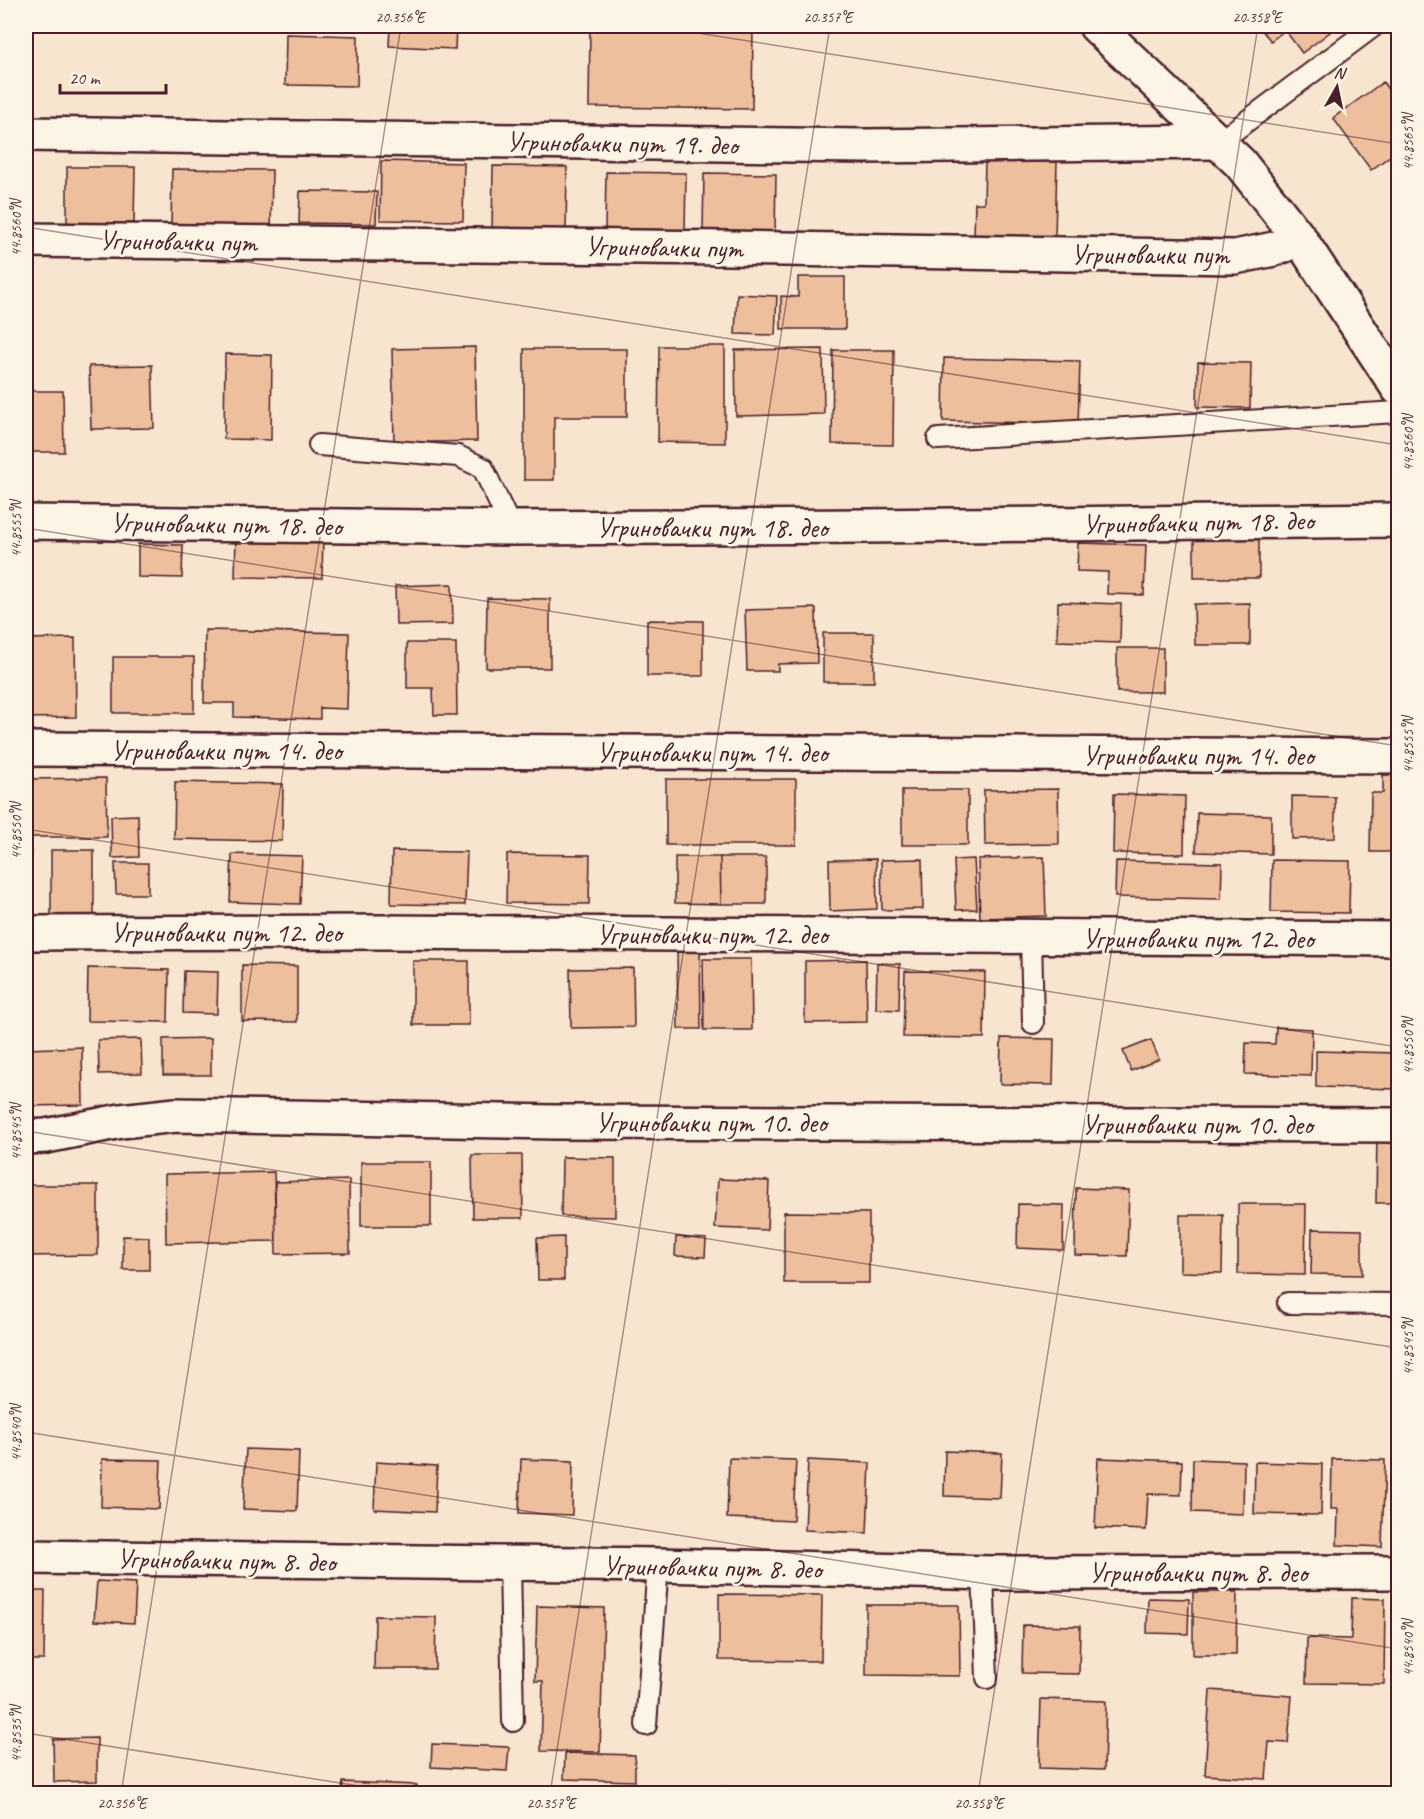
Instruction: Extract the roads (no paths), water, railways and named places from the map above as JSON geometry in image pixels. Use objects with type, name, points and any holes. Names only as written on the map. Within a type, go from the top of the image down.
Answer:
[{"type":"street","points":[[1096,26],[1240,163],[1300,239],[1398,388]]},
{"type":"street","name":"Угриновачки пут 19. део","points":[[26,134],[863,146],[1220,142]]},
{"type":"street","name":"Угриновачки пут","points":[[26,240],[753,248],[1235,257],[1274,249],[1300,239]]},
{"type":"street","name":"Угриновачки пут 18. део","points":[[26,522],[511,528],[1398,520]]},
{"type":"street","name":"Угриновачки пут 14. део","points":[[26,749],[1398,756]]},
{"type":"street","name":"Угриновачки пут 12. део","points":[[26,933],[386,932],[1398,939]]},
{"type":"street","name":"Угриновачки пут 10. део","points":[[26,1137],[45,1136],[129,1120],[176,1115],[555,1122],[1398,1125]]},
{"type":"street","name":"Угриновачки пут 8. део","points":[[26,1557],[658,1565],[983,1572],[1398,1572]]},
{"type":"lane","points":[[1220,142],[1374,26]]},
{"type":"lane","points":[[938,439],[1398,412]]},
{"type":"lane","points":[[319,445],[458,456],[483,468],[511,528]]},
{"type":"lane","points":[[1031,937],[1033,1023]]},
{"type":"lane","points":[[1288,1303],[1398,1304]]},
{"type":"lane","points":[[510,1563],[513,1721]]},
{"type":"lane","points":[[646,1725],[658,1565]]},
{"type":"lane","points":[[983,1572],[987,1678]]}]
